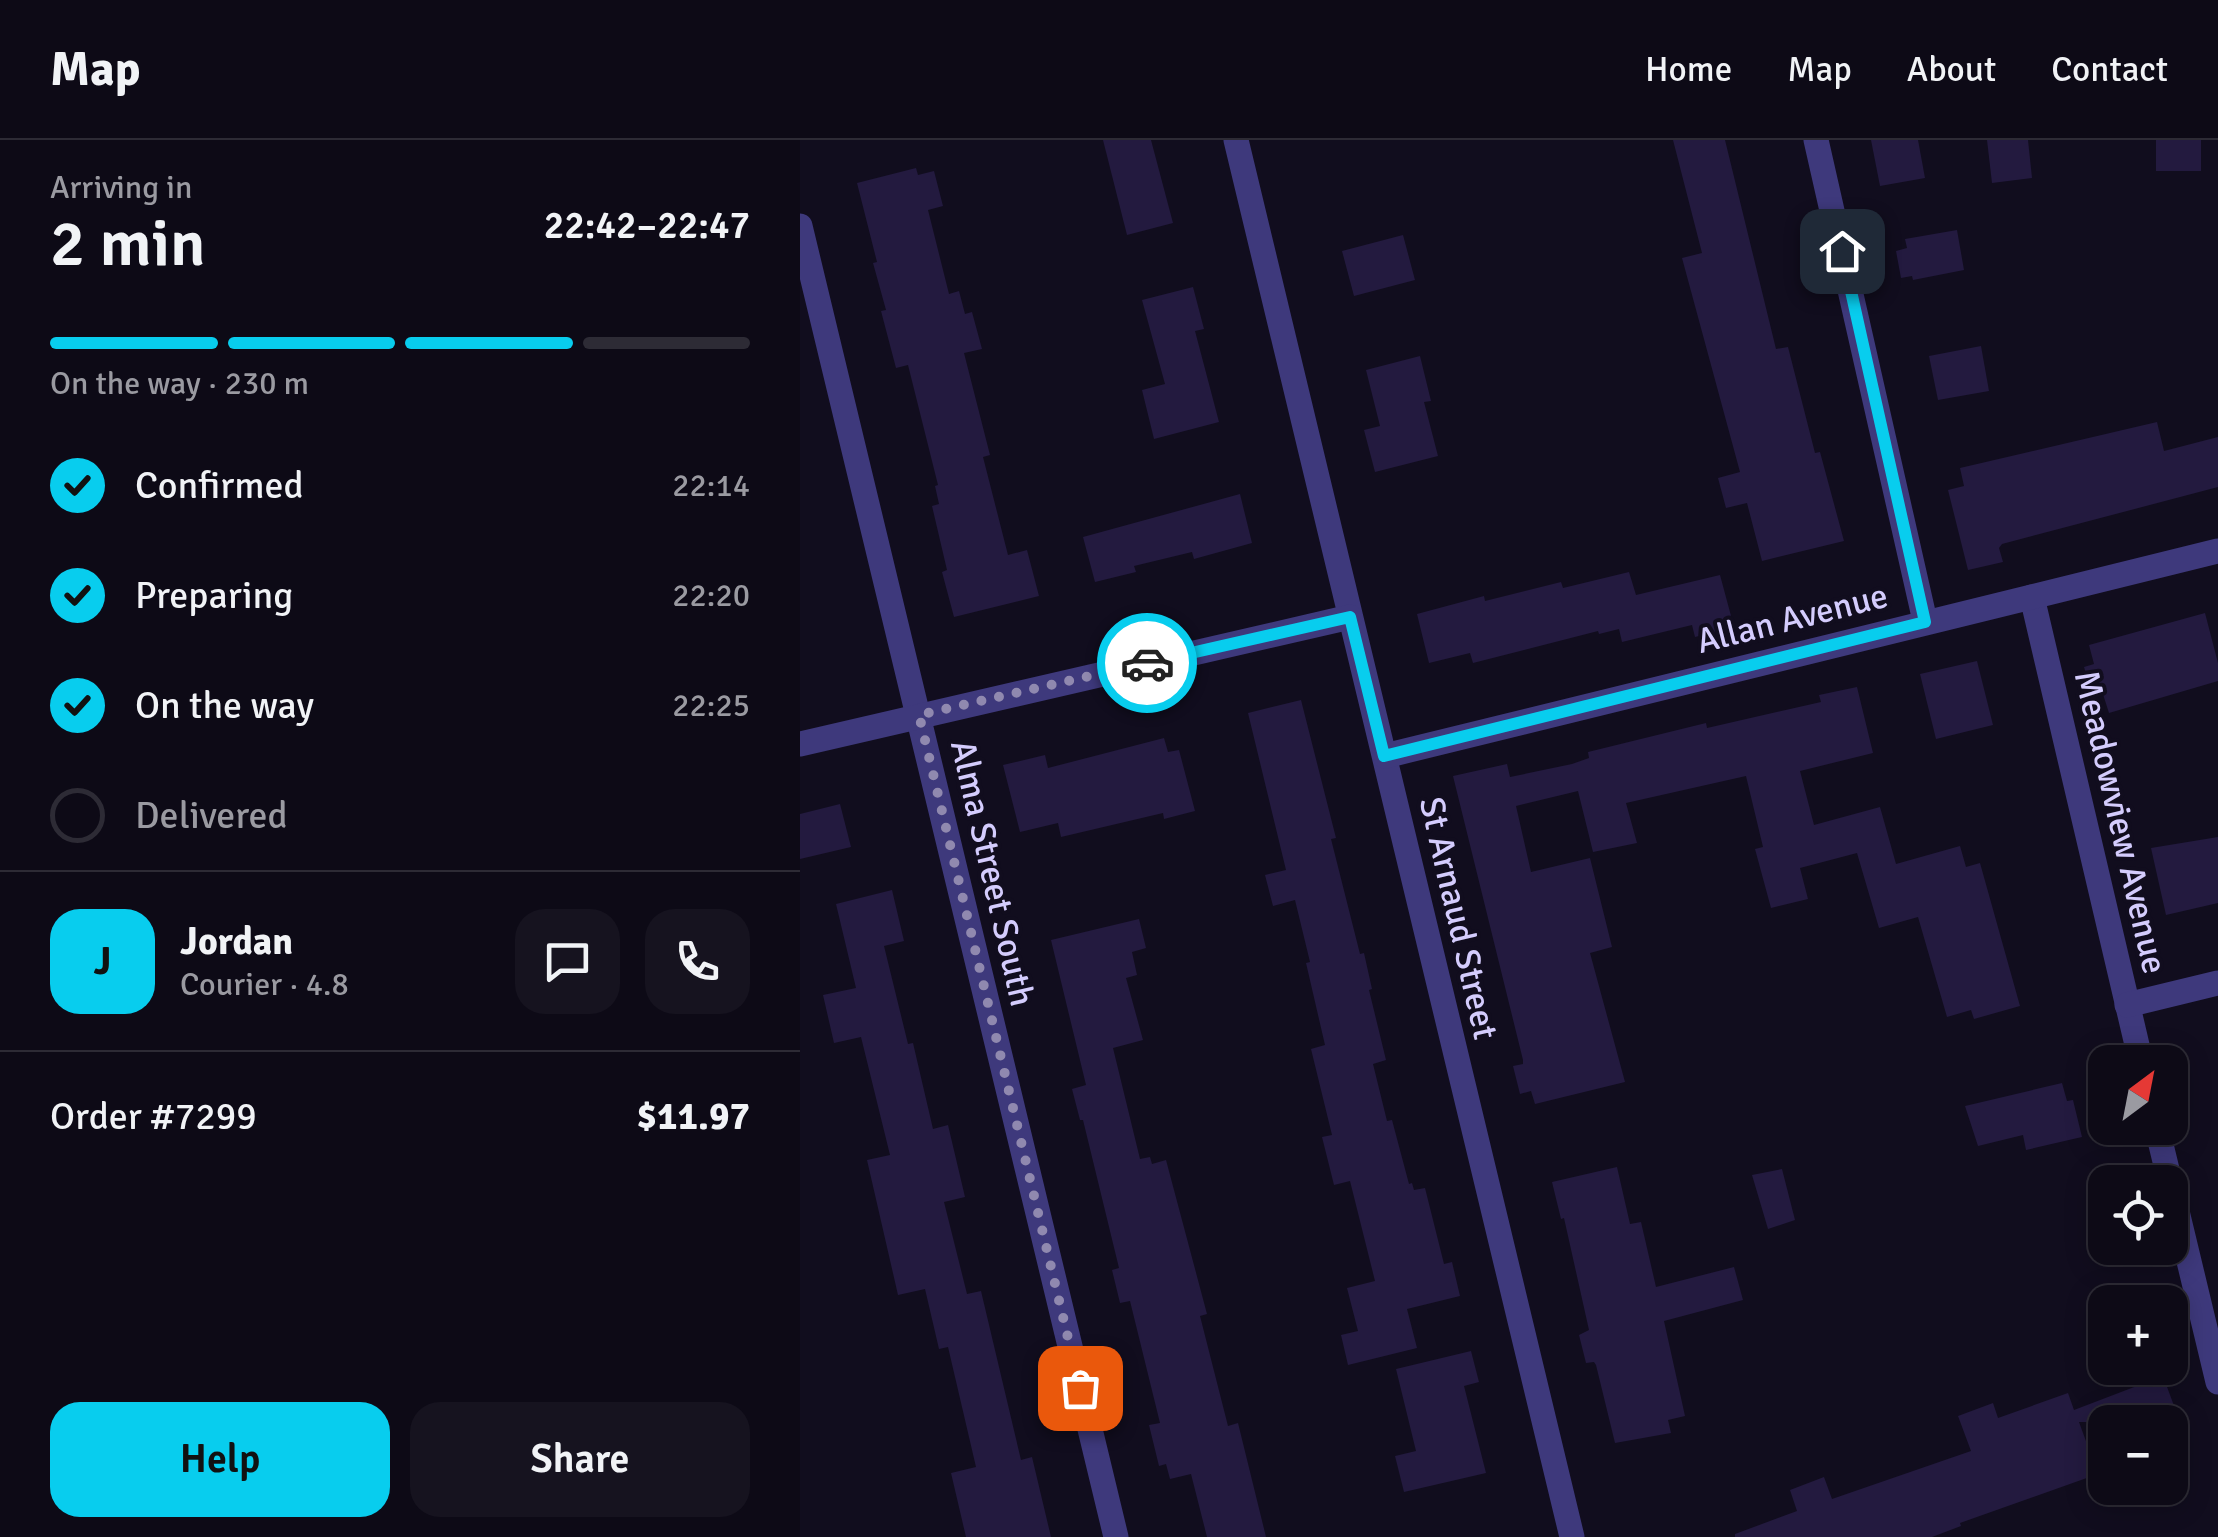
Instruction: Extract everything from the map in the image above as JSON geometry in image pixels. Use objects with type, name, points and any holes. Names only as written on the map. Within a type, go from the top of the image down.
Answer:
[{"type":"street","name":"St Arnaud Street","points":[[1236,140],[1572,1537]]},
{"type":"street","points":[[1816,140],[1925,622]]},
{"type":"street","name":"Alma Street South","points":[[800,226],[1116,1537]]},
{"type":"street","name":"Allan Avenue","points":[[1384,756],[2218,551]]},
{"type":"street","name":"Meadowview Avenue","points":[[2032,597],[2137,1045]]},
{"type":"street","points":[[800,744],[1350,617]]},
{"type":"street","points":[[2127,1005],[2218,983]]},
{"type":"street","points":[[2161,1145],[2218,1382]]},
{"type":"building","points":[[1103,140],[1151,140],[1173,223],[1127,235]]},
{"type":"building","points":[[1673,140],[1725,140],[1776,349],[1788,347],[1815,453],[1820,452],[1844,541],[1762,561],[1747,503],[1726,508],[1718,478],[1740,472],[1682,258],[1702,253]]},
{"type":"building","points":[[1871,140],[1918,140],[1925,178],[1880,186]]},
{"type":"building","points":[[1987,140],[2028,140],[2032,178],[1992,183]]},
{"type":"building","points":[[2156,140],[2201,140],[2201,171],[2156,171]]},
{"type":"building","points":[[916,168],[918,175],[934,171],[943,206],[928,210],[949,294],[959,291],[965,314],[972,312],[982,349],[964,353],[990,455],[983,457],[1008,555],[1027,550],[1039,596],[954,617],[942,572],[947,570],[932,506],[939,504],[935,486],[938,485],[908,365],[896,368],[881,311],[886,310],[873,263],[877,262],[857,183]]},
{"type":"building","points":[[1957,230],[1964,270],[1913,280],[1912,276],[1901,278],[1896,251],[1907,248],[1905,239]]},
{"type":"building","points":[[1403,235],[1415,280],[1354,296],[1342,251]]},
{"type":"building","points":[[1193,287],[1204,329],[1195,331],[1219,422],[1154,439],[1142,390],[1165,384],[1142,300]]},
{"type":"building","points":[[1981,346],[1989,391],[1938,400],[1929,356]]},
{"type":"building","points":[[1420,356],[1431,401],[1424,402],[1438,456],[1375,472],[1364,430],[1380,426],[1366,370]]},
{"type":"building","points":[[2157,422],[2164,451],[2218,437],[2218,487],[2002,544],[1999,548],[2003,562],[1968,570],[1948,490],[1964,486],[1960,468]]},
{"type":"building","points":[[1240,494],[1252,543],[1194,559],[1192,552],[1134,566],[1136,572],[1095,582],[1083,537]]},
{"type":"building","points":[[1629,572],[1636,595],[1720,575],[1734,627],[1695,637],[1692,625],[1622,642],[1619,629],[1599,634],[1598,631],[1473,663],[1470,653],[1429,663],[1417,614],[1484,596],[1485,601],[1561,582],[1563,588]]},
{"type":"building","points":[[2205,613],[2218,663],[2218,681],[2109,713],[2102,691],[2092,693],[2084,667],[2094,664],[2089,645]]},
{"type":"building","points":[[1977,661],[1993,725],[1936,739],[1920,674]]},
{"type":"building","points":[[1857,687],[1873,753],[1800,771],[1814,825],[1880,807],[1896,864],[1960,846],[1966,867],[1980,863],[2020,1006],[1974,1019],[1971,1010],[1947,1017],[1918,917],[1879,928],[1857,853],[1800,868],[1808,899],[1771,908],[1755,849],[1763,847],[1746,776],[1626,803],[1637,843],[1593,852],[1578,791],[1516,806],[1531,872],[1590,858],[1612,947],[1590,953],[1625,1082],[1535,1104],[1531,1091],[1520,1094],[1513,1066],[1523,1064],[1523,1060],[1453,776],[1507,764],[1510,777],[1572,764],[1589,758],[1588,752],[1706,723],[1707,728],[1821,702],[1819,695]]},
{"type":"building","points":[[1301,700],[1336,838],[1331,839],[1372,989],[1369,990],[1386,1060],[1373,1064],[1387,1121],[1392,1120],[1409,1184],[1414,1190],[1425,1188],[1444,1264],[1452,1262],[1460,1296],[1407,1309],[1417,1348],[1348,1365],[1341,1335],[1358,1331],[1347,1288],[1375,1281],[1350,1181],[1334,1185],[1322,1137],[1332,1135],[1311,1049],[1325,1045],[1295,900],[1273,906],[1265,875],[1286,870],[1248,713]]},
{"type":"building","points":[[1164,738],[1168,752],[1179,750],[1195,811],[1164,819],[1163,813],[1061,837],[1058,823],[1020,832],[1003,765],[1045,755],[1048,768]]},
{"type":"building","points":[[840,804],[851,847],[800,859],[800,814]]},
{"type":"building","points":[[2218,837],[2218,903],[2166,915],[2151,848]]},
{"type":"building","points":[[892,890],[904,941],[884,946],[933,1129],[948,1125],[965,1197],[944,1202],[967,1294],[981,1291],[1021,1460],[1032,1457],[1051,1537],[966,1537],[951,1473],[976,1467],[948,1347],[939,1349],[925,1289],[898,1295],[867,1160],[890,1155],[861,1037],[834,1043],[823,995],[856,988],[836,904]]},
{"type":"building","points":[[1139,919],[1146,948],[1132,952],[1137,975],[1126,978],[1143,1040],[1113,1048],[1140,1159],[1150,1157],[1152,1164],[1166,1160],[1207,1314],[1200,1316],[1228,1426],[1238,1423],[1266,1537],[1207,1537],[1191,1474],[1170,1479],[1166,1464],[1159,1466],[1149,1425],[1160,1423],[1130,1301],[1120,1303],[1112,1270],[1119,1268],[1072,1089],[1086,1085],[1051,940]]},
{"type":"building","points":[[2062,1083],[2067,1101],[2073,1100],[2082,1137],[2026,1150],[2023,1135],[1978,1146],[1965,1106]]},
{"type":"building","points":[[1617,1167],[1630,1224],[1641,1222],[1656,1287],[1734,1267],[1743,1300],[1664,1321],[1685,1416],[1668,1420],[1671,1433],[1615,1443],[1596,1365],[1586,1363],[1579,1335],[1589,1330],[1552,1182]]},
{"type":"building","points":[[1782,1169],[1795,1220],[1768,1229],[1752,1175]]},
{"type":"building","points":[[1471,1351],[1479,1382],[1464,1386],[1486,1473],[1404,1492],[1395,1456],[1416,1451],[1396,1369]]},
{"type":"building","points":[[2139,1385],[2166,1385],[2174,1405],[2088,1405],[2088,1422],[2079,1422],[2088,1447],[2088,1478],[1960,1523],[1961,1526],[1932,1537],[1735,1537],[1797,1511],[1790,1490],[1824,1477],[1832,1499],[1971,1451],[1958,1416],[1993,1403],[1998,1418],[2068,1393],[2074,1410]]},
{"type":"way so far","points":[[1080,1388],[919,715],[1147,663]]},
{"type":"route","points":[[1147,663],[1350,617],[1384,756],[1925,622],[1842,251]]}]
